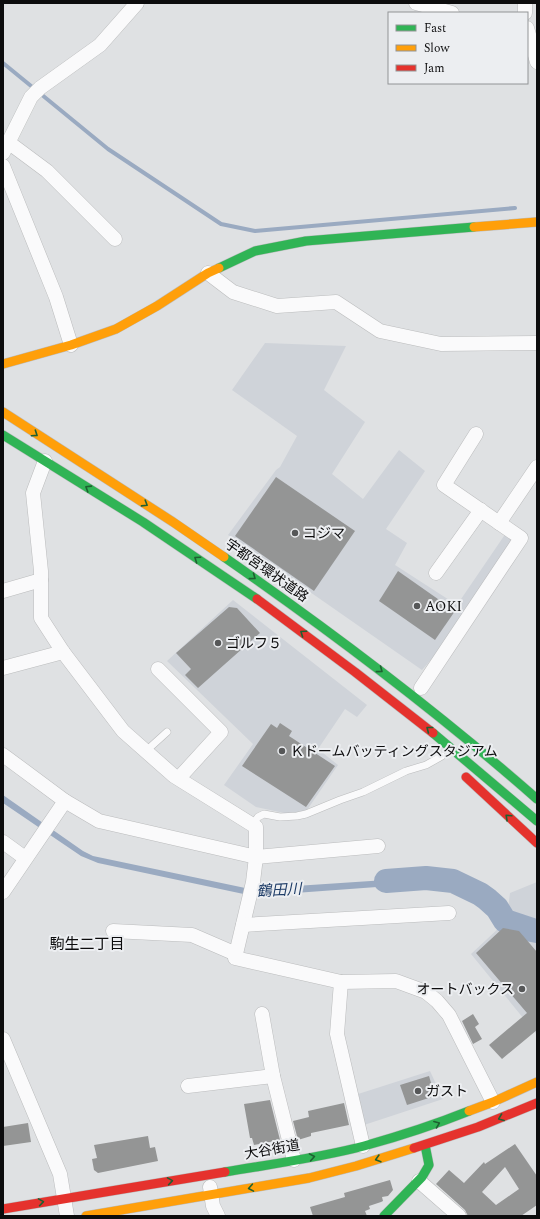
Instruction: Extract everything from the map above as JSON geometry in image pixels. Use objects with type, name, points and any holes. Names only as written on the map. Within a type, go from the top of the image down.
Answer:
[{"type":"main road","points":[[3,364],[71,345],[116,329],[157,306],[208,274],[255,251],[306,241],[537,222]]},
{"type":"main road","name":"宇都宮環状道路","points":[[3,412],[55,447],[174,522],[330,632],[401,686],[502,768],[537,799]]},
{"type":"main road","points":[[3,435],[163,535],[320,645],[433,732],[492,780],[537,821]]},
{"type":"main road","points":[[330,632],[376,657]]},
{"type":"main road","points":[[320,645],[358,687]]},
{"type":"main road","points":[[458,770],[537,843]]},
{"type":"main road","name":"大谷街道","points":[[3,1209],[294,1160],[363,1146],[428,1127],[493,1102],[537,1082]]},
{"type":"main road","points":[[86,1216],[117,1213],[308,1178],[364,1164],[478,1127],[537,1103]]},
{"type":"main road","points":[[384,1216],[419,1180],[429,1165],[425,1145]]},
{"type":"street","points":[[115,239],[47,171],[6,148],[35,93],[100,45],[137,3]]},
{"type":"street","points":[[416,3],[448,12]]},
{"type":"street","points":[[528,31],[537,62]]},
{"type":"street","points":[[3,166],[56,297],[71,345]]},
{"type":"street","points":[[208,274],[233,292],[277,306],[336,302],[380,331],[440,344],[537,343]]},
{"type":"street","points":[[421,688],[521,538],[444,485],[476,434]]},
{"type":"street","points":[[45,462],[33,493],[42,580],[41,618],[63,652],[123,731],[179,778],[256,827],[256,857],[253,882],[235,958],[340,982],[396,981],[426,992],[437,1001],[449,1015],[493,1102]]},
{"type":"street","points":[[499,523],[537,467]]},
{"type":"street","points":[[436,572],[481,510]]},
{"type":"street","points":[[3,591],[42,580]]},
{"type":"street","points":[[3,668],[63,652]]},
{"type":"street","points":[[158,669],[221,732],[179,778]]},
{"type":"street","points":[[3,755],[65,801],[99,821],[256,857],[378,846]]},
{"type":"street","points":[[3,892],[65,801]]},
{"type":"street","points":[[3,842],[25,858]]},
{"type":"street","points":[[243,925],[449,913]]},
{"type":"street","points":[[113,931],[192,935],[236,954]]},
{"type":"street","points":[[340,982],[338,1034],[363,1146]]},
{"type":"street","points":[[262,1014],[273,1076],[294,1160]]},
{"type":"street","points":[[3,1039],[60,1174],[67,1216]]},
{"type":"street","points":[[188,1086],[273,1076]]},
{"type":"street","points":[[208,1174],[213,1206],[218,1216]]},
{"type":"street","points":[[419,1180],[459,1216]]},
{"type":"lane","points":[[146,751],[167,732]]},
{"type":"lane","points":[[253,824],[258,817],[264,814],[280,817],[306,814],[364,792],[406,771],[426,765],[442,756]]},
{"type":"shaded area","points":[[265,343],[346,346],[324,390],[365,422],[332,474],[363,499],[399,450],[425,471],[386,529],[407,543],[395,565],[457,605],[506,533],[515,539],[442,647],[422,670],[228,535],[276,470],[280,467],[297,436],[232,390]]},
{"type":"shaded area","points":[[233,600],[367,705],[357,717],[345,709],[318,749],[338,765],[307,810],[289,814],[256,807],[224,785],[253,744],[167,661]]},
{"type":"shaded area","points":[[537,882],[537,1035],[471,954],[501,926],[508,909],[510,893]]},
{"type":"shaded area","points":[[430,1071],[443,1099],[361,1126],[355,1095]]},
{"type":"water","points":[[3,795],[83,851],[93,856],[250,889],[416,878],[465,884],[485,894],[504,914],[513,921],[521,925],[537,929],[537,935],[528,934],[512,927],[485,901],[472,892],[458,887],[418,884],[253,896],[98,863],[81,856],[3,803]]},
{"type":"building","name":"コジマ","points":[[276,477],[355,531],[314,591],[235,536]]},
{"type":"building","name":"AOKI","points":[[398,571],[455,611],[435,640],[379,601]]},
{"type":"building","name":"ゴルフ５","points":[[229,607],[237,608],[260,633],[198,688],[185,675],[191,669],[176,653]]},
{"type":"building","name":"Ｋドームバッティングスタジアム","points":[[280,723],[292,731],[289,736],[335,766],[306,807],[242,766],[271,724],[277,728]]},
{"type":"building","name":"オートバックス","points":[[503,928],[519,931],[537,952],[537,1030],[502,1059],[489,1045],[527,1013],[476,953]]},
{"type":"building","points":[[473,1014],[479,1024],[475,1027],[482,1039],[473,1044],[462,1021]]},
{"type":"building","name":"ガスト","points":[[429,1076],[435,1096],[407,1105],[400,1085]]},
{"type":"building","points":[[270,1100],[280,1140],[254,1145],[252,1138],[250,1138],[244,1104]]},
{"type":"building","points":[[344,1103],[349,1125],[311,1133],[311,1136],[298,1140],[293,1121],[309,1117],[308,1111]]},
{"type":"building","points":[[28,1123],[31,1142],[3,1146],[3,1127]]},
{"type":"building","points":[[148,1136],[150,1148],[155,1147],[158,1161],[98,1173],[94,1170],[92,1159],[97,1158],[94,1145]]},
{"type":"building","points":[[515,1144],[537,1176],[537,1205],[521,1216],[468,1216],[465,1210],[436,1184],[449,1170],[464,1183],[484,1162],[485,1164]],"holes":[[[505,1167],[519,1189],[496,1205],[482,1192]]]},
{"type":"building","points":[[390,1180],[393,1190],[388,1196],[382,1197],[383,1201],[369,1206],[370,1209],[365,1211],[367,1216],[313,1216],[310,1207],[345,1197],[344,1193]]},
{"type":"waterway","points":[[3,63],[108,149],[221,224],[255,231],[515,208]]},
{"type":"waterway","name":"鶴田川","points":[[386,881],[426,878],[453,881],[487,899],[497,908],[505,921],[537,931]]},
{"type":"traffic: fast","points":[[219,268],[255,251],[306,241],[474,227]]},
{"type":"traffic: fast","points":[[3,435],[143,522],[257,599]]},
{"type":"traffic: fast","points":[[224,557],[305,614],[423,704],[537,799]]},
{"type":"traffic: fast","points":[[433,733],[537,821]]},
{"type":"traffic: fast","points":[[225,1172],[312,1157],[364,1146],[417,1130],[469,1111]]},
{"type":"traffic: fast","points":[[384,1216],[422,1177],[429,1165],[425,1145]]},
{"type":"traffic: slow","points":[[474,227],[537,222]]},
{"type":"traffic: slow","points":[[3,364],[71,345],[116,329],[157,306],[208,273],[219,268]]},
{"type":"traffic: slow","points":[[3,412],[173,522],[224,557]]},
{"type":"traffic: slow","points":[[469,1111],[537,1082]]},
{"type":"traffic: slow","points":[[86,1216],[309,1178],[356,1166],[414,1148]]},
{"type":"traffic: jam","points":[[257,599],[355,672],[433,733]]},
{"type":"traffic: jam","points":[[466,777],[537,843]]},
{"type":"traffic: jam","points":[[414,1148],[478,1127],[537,1103]]},
{"type":"traffic: jam","points":[[3,1209],[225,1172]]},
{"type":"place","name":"コジマ","points":[[295,533]]},
{"type":"place","name":"AOKI","points":[[417,606]]},
{"type":"place","name":"ゴルフ５","points":[[218,643]]},
{"type":"place","name":"Ｋドームバッティングスタジアム","points":[[282,751]]},
{"type":"place","name":"オートバックス","points":[[522,989]]},
{"type":"place","name":"ガスト","points":[[418,1091]]},
{"type":"district","name":"駒生二丁目","points":[[87,944]]}]
